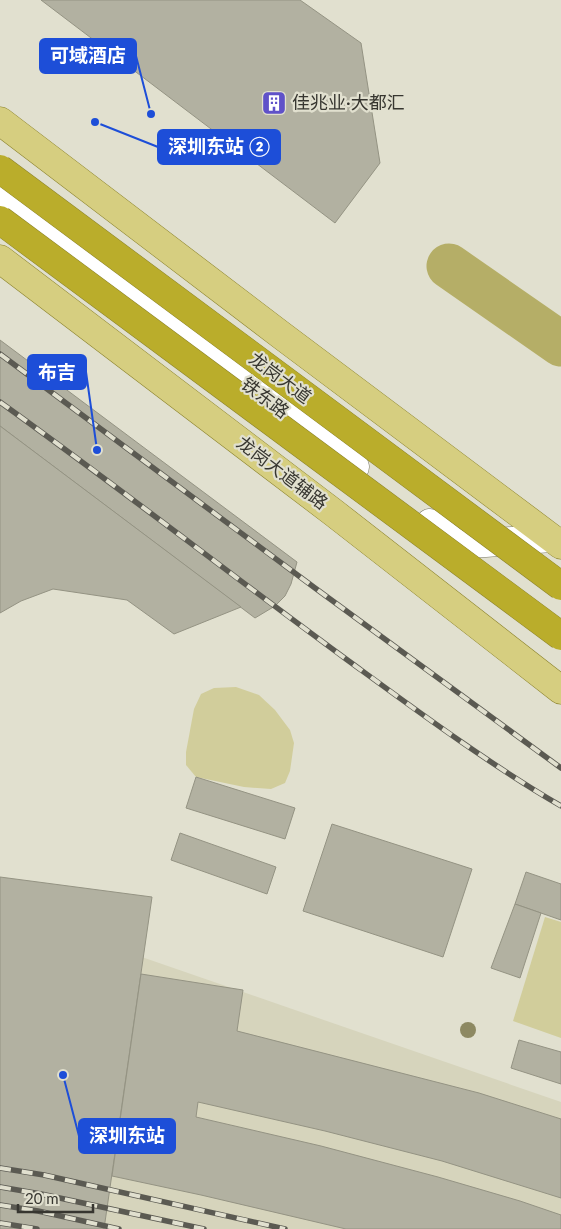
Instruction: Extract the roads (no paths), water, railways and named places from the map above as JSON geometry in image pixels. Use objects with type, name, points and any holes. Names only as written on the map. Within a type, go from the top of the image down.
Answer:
[{"type":"highway","name":"龙岗大道","points":[[0,169],[561,586]]},
{"type":"highway","points":[[0,220],[561,636]]},
{"type":"main road","points":[[0,121],[556,541]]},
{"type":"main road","name":"铁东路","points":[[0,192],[112,282],[458,545],[556,541]]},
{"type":"main road","name":"龙岗大道辅路","points":[[0,259],[334,513],[561,690]]},
{"type":"waterway","points":[[449,266],[561,344]]},
{"type":"railway","points":[[0,354],[561,768]]},
{"type":"railway","points":[[0,402],[303,627],[478,754],[561,806]]},
{"type":"railway","points":[[0,1168],[44,1175],[285,1229]]},
{"type":"railway","points":[[0,1187],[204,1229]]},
{"type":"railway","points":[[0,1205],[38,1211],[119,1229]]},
{"type":"railway","points":[[0,1223],[37,1229]]},
{"type":"place","name":"佳兆业·大都汇","points":[[274,103]]},
{"type":"place","name":"可域酒店","points":[[151,114]]},
{"type":"place","name":"深圳东站 ②","points":[[95,122]]},
{"type":"place","name":"布吉","points":[[97,450]]},
{"type":"place","name":"深圳东站","points":[[63,1075]]}]
